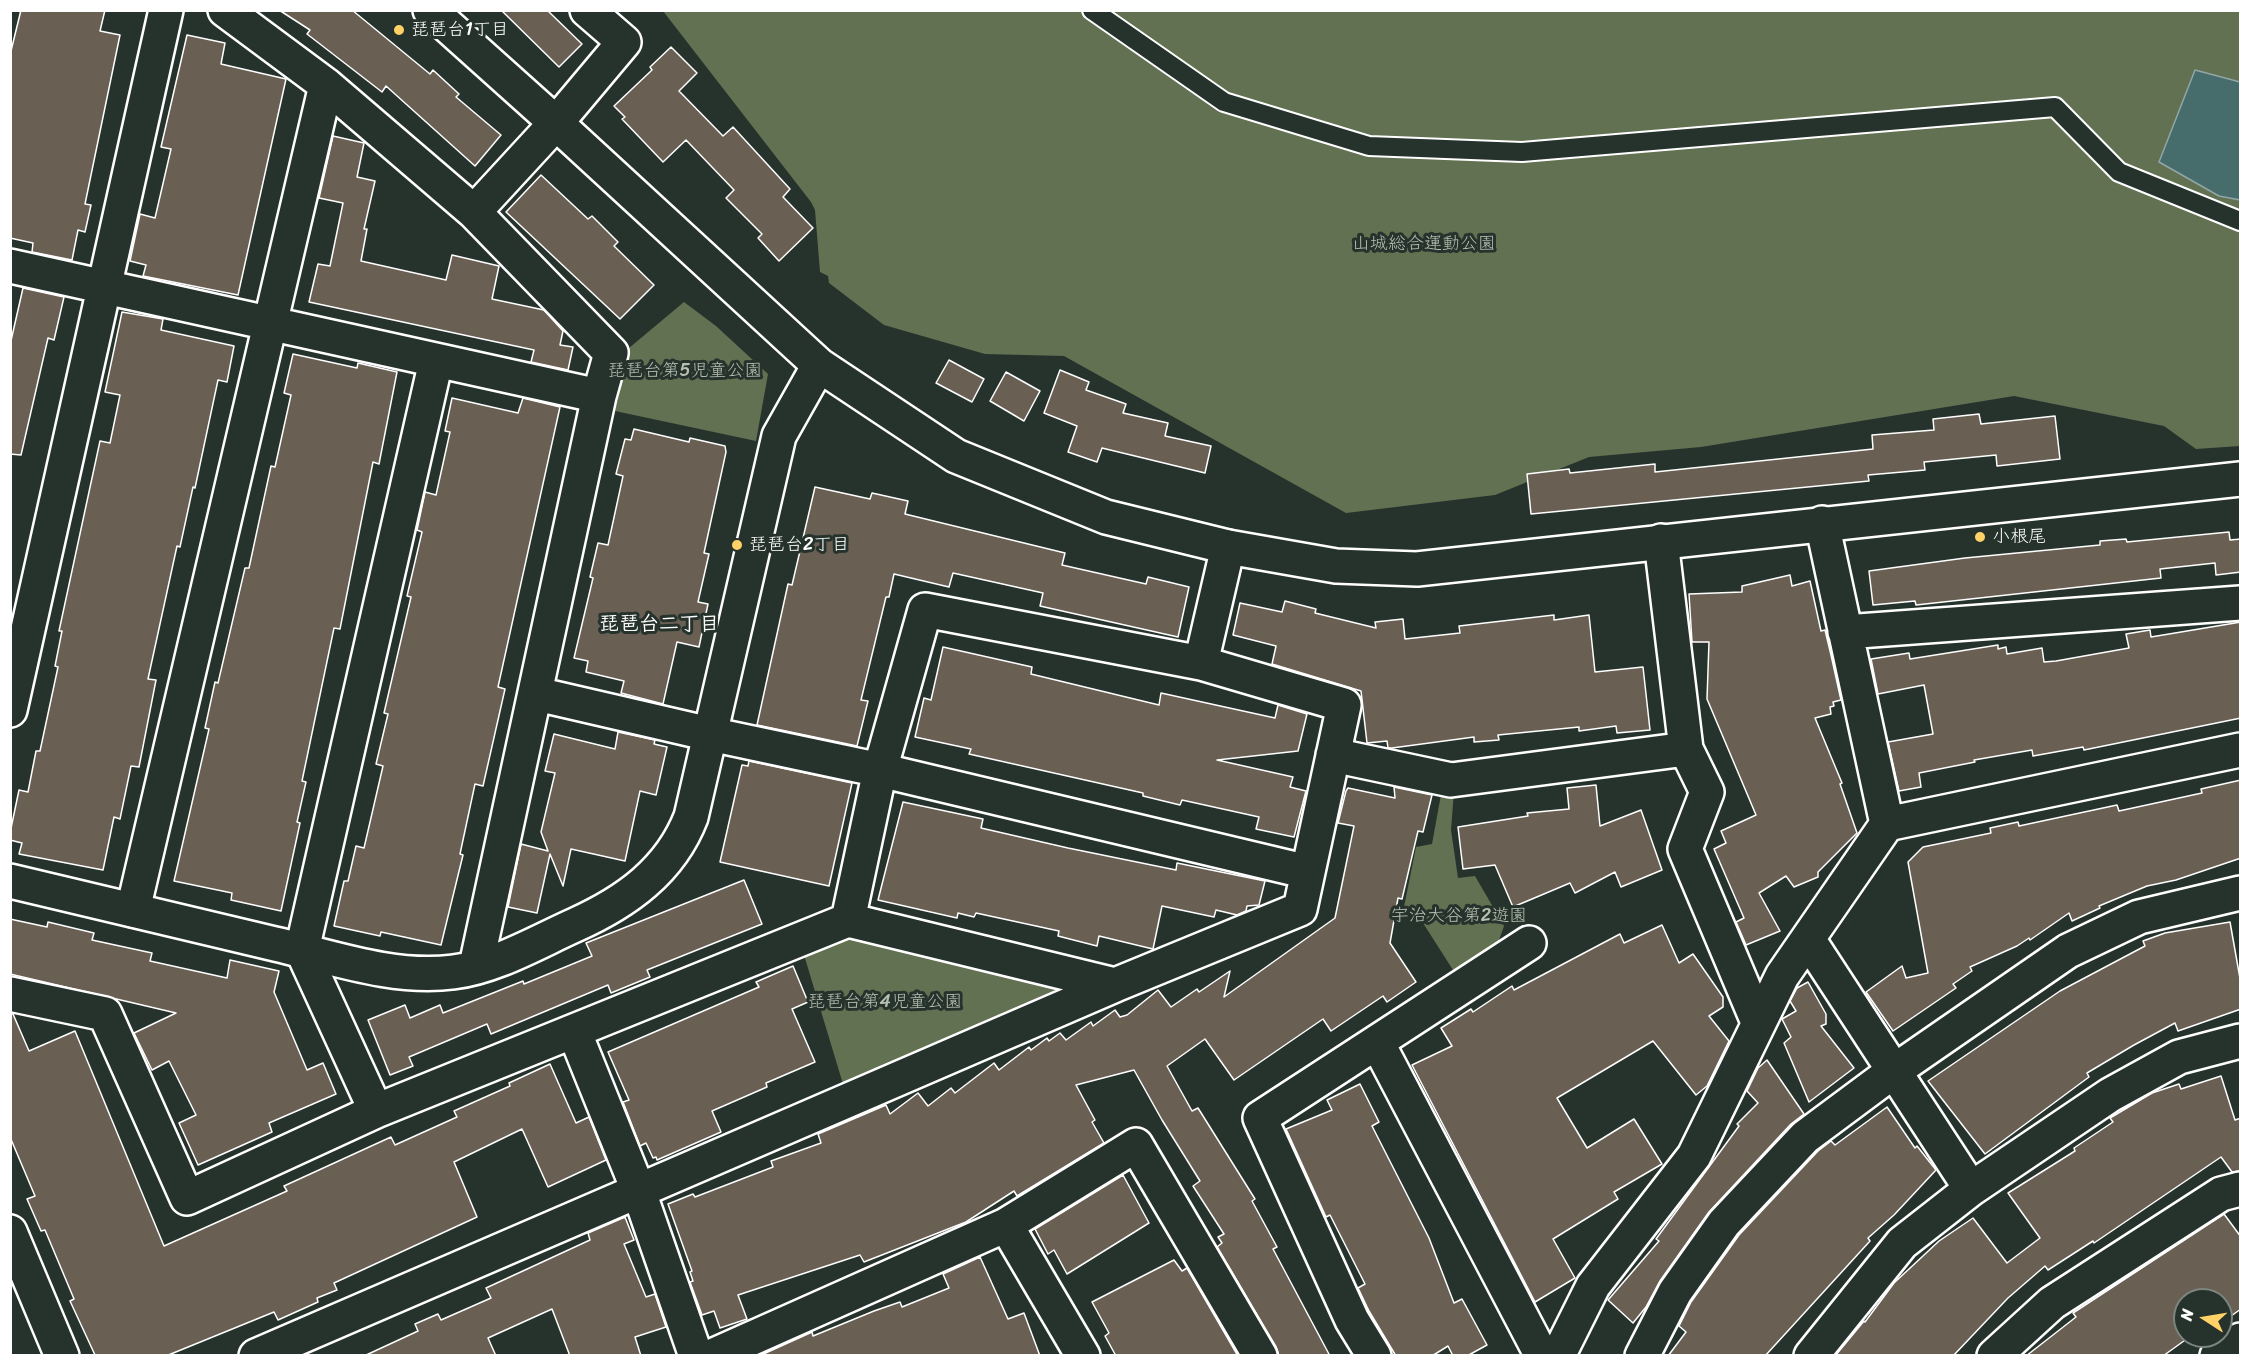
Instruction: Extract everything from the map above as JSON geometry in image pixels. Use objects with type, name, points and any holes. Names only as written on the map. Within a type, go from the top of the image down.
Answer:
[{"type":"street","points":[[10,710],[166,10]]},
{"type":"street","points":[[225,10],[326,86],[474,212],[611,353],[599,396],[477,966]]},
{"type":"street","points":[[430,10],[819,366],[956,456],[1106,517],[1228,548],[1336,566],[1417,569],[2241,479]]},
{"type":"street","points":[[474,212],[556,123],[624,42],[587,10]]},
{"type":"street","points":[[133,910],[326,86]]},
{"type":"street","points":[[10,266],[599,396]]},
{"type":"street","points":[[376,1111],[302,950],[436,361]]},
{"type":"street","points":[[10,882],[302,950],[393,970],[422,973],[454,972],[477,966],[585,920],[631,894],[660,868],[684,834],[698,792],[779,436],[819,366]]},
{"type":"street","points":[[1822,523],[1887,824]]},
{"type":"street","points":[[1661,541],[1686,749],[1707,792],[1685,849],[1758,1022]]},
{"type":"street","points":[[1201,663],[1228,548]]},
{"type":"street","points":[[1845,632],[2241,603]]},
{"type":"street","points":[[256,1356],[1115,985],[1300,909],[1344,705],[1201,663],[925,610],[880,770],[848,920]]},
{"type":"street","points":[[537,694],[880,770],[1308,872]]},
{"type":"street","points":[[1333,755],[1452,780],[1686,749]]},
{"type":"street","points":[[1558,1356],[1593,1286],[1694,1156],[1782,976],[1887,824],[2241,750]]},
{"type":"street","points":[[1642,1356],[1675,1292],[1724,1223],[1805,1137],[1894,1071],[2068,951],[2139,917],[2241,893]]},
{"type":"street","points":[[10,994],[105,1014],[187,1198],[376,1111],[848,920],[1115,985]]},
{"type":"street","points":[[1808,939],[1971,1189]]},
{"type":"street","points":[[1374,1356],[1352,1320],[1260,1118],[1529,943]]},
{"type":"street","points":[[574,1031],[639,1192],[696,1356]]},
{"type":"street","points":[[1812,1356],[1902,1243],[1971,1189],[2110,1095],[2178,1057],[2241,1041]]},
{"type":"street","points":[[1377,1042],[1542,1356]]},
{"type":"street","points":[[712,1356],[1006,1225],[1136,1145],[1260,1356]]},
{"type":"street","points":[[1994,1356],[2052,1303],[2221,1194],[2241,1189]]},
{"type":"street","points":[[1006,1225],[1083,1356]]},
{"type":"street","points":[[13,1242],[62,1356]]},
{"type":"street","points":[[2217,1356],[2241,1340]]},
{"type":"lane","points":[[1092,10],[1224,102],[1369,146],[1522,152],[2055,107],[2119,172],[2241,221]]},
{"type":"green space","name":"山城総合運動公園","points":[[663,11],[2240,11],[2240,446],[2196,449],[2164,426],[2014,396],[1701,447],[1589,457],[1495,495],[1346,513],[1064,356],[985,354],[884,325],[829,283],[828,276],[820,272],[815,210],[811,202]]},
{"type":"green space","name":"琵琶台第5児童公園","points":[[684,302],[716,326],[768,374],[756,441],[615,411],[629,348]]},
{"type":"green space","name":"宇治大谷第2遊園","points":[[1442,789],[1454,791],[1451,830],[1458,878],[1475,876],[1504,926],[1498,943],[1453,970],[1416,912],[1404,907],[1416,847],[1432,844]]},
{"type":"green space","name":"琵琶台第4児童公園","points":[[846,927],[1054,976],[1058,992],[1045,1011],[843,1084],[801,945]]},
{"type":"water","points":[[2195,70],[2240,82],[2240,200],[2219,196],[2159,162]]},
{"type":"building","points":[[21,10],[105,10],[100,31],[120,35],[85,204],[91,205],[85,232],[78,230],[72,260],[32,252],[33,243],[10,238],[10,55]]},
{"type":"building","points":[[279,10],[352,10],[430,74],[433,70],[459,94],[456,97],[501,135],[475,166],[386,86],[382,92],[307,34],[310,30]]},
{"type":"building","points":[[501,10],[547,10],[582,44],[559,67]]},
{"type":"building","points":[[187,35],[225,43],[221,64],[286,79],[238,295],[143,276],[146,265],[130,261],[140,214],[155,218],[171,149],[161,147]]},
{"type":"building","points":[[671,47],[697,73],[679,91],[723,136],[733,127],[790,189],[783,197],[813,228],[779,261],[758,238],[762,234],[726,198],[734,190],[686,140],[663,162],[622,119],[625,117],[614,106],[652,70],[650,67]]},
{"type":"building","points":[[333,136],[364,143],[357,177],[375,181],[364,229],[367,229],[361,261],[446,280],[452,255],[499,266],[492,299],[544,310],[563,331],[560,345],[573,347],[568,370],[531,362],[534,350],[309,302],[318,264],[330,266],[343,203],[319,198]]},
{"type":"building","points":[[541,175],[588,219],[592,216],[618,242],[614,246],[654,285],[620,319],[506,212]]},
{"type":"building","points":[[23,288],[64,297],[54,340],[48,338],[21,455],[10,454],[10,345]]},
{"type":"building","points":[[122,312],[163,319],[161,330],[234,346],[227,382],[218,380],[195,488],[193,487],[180,547],[177,546],[148,679],[156,680],[139,767],[131,766],[120,819],[114,817],[103,870],[19,854],[22,843],[10,840],[10,833],[19,790],[28,792],[36,751],[40,751],[58,667],[55,666],[62,631],[59,631],[100,441],[110,443],[120,395],[105,392]]},
{"type":"building","points":[[293,354],[357,368],[358,363],[397,372],[379,464],[373,462],[340,629],[334,628],[302,781],[306,782],[297,822],[300,823],[281,911],[231,900],[232,893],[174,881],[209,729],[205,728],[215,682],[218,683],[245,568],[249,568],[271,466],[275,467],[291,395],[284,393]]},
{"type":"building","points":[[949,360],[984,379],[972,402],[936,383]]},
{"type":"building","points":[[1060,370],[1089,382],[1086,390],[1126,404],[1123,413],[1168,423],[1165,436],[1211,446],[1205,473],[1102,448],[1097,462],[1068,452],[1077,426],[1044,413]]},
{"type":"building","points":[[1006,372],[1040,391],[1024,421],[990,401]]},
{"type":"building","points":[[452,398],[518,413],[523,398],[560,407],[498,687],[505,689],[483,786],[475,784],[460,854],[463,855],[441,945],[381,932],[380,936],[334,926],[344,881],[348,881],[356,846],[364,848],[383,766],[376,764],[388,714],[384,713],[411,597],[407,596],[422,532],[417,530],[425,492],[436,495],[450,432],[445,431]]},
{"type":"building","points":[[1979,414],[1981,424],[2055,416],[2060,459],[1997,466],[1996,455],[1924,462],[1925,470],[1868,475],[1869,481],[1531,514],[1527,474],[1569,469],[1570,473],[1655,464],[1655,472],[1873,449],[1872,435],[1934,430],[1933,419]]},
{"type":"building","points":[[634,429],[689,442],[690,438],[725,446],[726,452],[704,553],[709,554],[698,602],[708,604],[699,647],[677,642],[663,704],[621,693],[624,681],[586,672],[588,661],[574,658],[593,578],[590,577],[598,543],[608,545],[623,476],[616,474],[625,439],[631,440]]},
{"type":"building","points":[[815,487],[870,499],[872,493],[908,501],[905,514],[1065,553],[1062,565],[1146,584],[1148,577],[1189,587],[1178,637],[1040,606],[1043,593],[953,573],[949,587],[894,574],[889,597],[886,597],[861,700],[868,701],[857,746],[757,725],[788,584],[792,585]]},
{"type":"building","points":[[2229,532],[2230,540],[2241,539],[2241,572],[2216,575],[2215,563],[2160,569],[2161,578],[1916,605],[1915,601],[1873,605],[1869,571],[1965,558],[2100,545],[2100,541],[2126,539],[2127,542]]},
{"type":"building","points":[[1790,575],[1792,586],[1810,581],[1821,631],[1825,630],[1841,700],[1833,702],[1834,706],[1830,707],[1831,714],[1815,718],[1842,783],[1840,784],[1857,833],[1818,872],[1818,877],[1794,887],[1786,876],[1759,893],[1780,931],[1746,945],[1736,922],[1744,918],[1714,849],[1726,843],[1721,831],[1756,815],[1707,699],[1709,642],[1692,642],[1689,594],[1742,592],[1742,586]]},
{"type":"building","points":[[1285,601],[1316,609],[1315,613],[1376,628],[1375,622],[1403,619],[1405,639],[1460,633],[1459,626],[1554,615],[1554,620],[1589,615],[1595,672],[1643,667],[1650,730],[1617,733],[1616,726],[1579,731],[1579,727],[1498,735],[1499,740],[1474,742],[1474,737],[1392,748],[1388,748],[1387,741],[1367,743],[1361,691],[1272,664],[1276,646],[1233,635],[1240,603],[1282,612]]},
{"type":"building","points":[[2241,622],[2241,718],[2084,750],[2083,747],[2033,756],[2032,750],[1974,760],[1975,762],[1919,773],[1921,787],[1899,791],[1888,742],[1933,734],[1924,685],[1878,694],[1871,659],[1909,653],[1910,659],[1998,645],[1998,649],[2006,647],[2007,654],[2042,648],[2044,662],[2056,661],[2129,648],[2126,634],[2150,630],[2151,637]]},
{"type":"building","points":[[943,647],[1032,667],[1031,674],[1159,705],[1161,693],[1275,718],[1278,705],[1307,714],[1298,751],[1217,760],[1293,777],[1290,787],[1306,791],[1294,837],[1256,829],[1259,817],[1182,800],[1180,805],[1143,796],[1143,793],[969,754],[971,749],[915,737],[924,698],[931,700]]},
{"type":"building","points":[[618,732],[655,740],[654,744],[667,747],[656,795],[640,791],[625,861],[571,849],[563,886],[550,854],[537,913],[508,907],[521,844],[548,851],[541,832],[555,773],[545,771],[554,734],[615,749]]},
{"type":"building","points":[[749,761],[852,783],[829,886],[720,862],[742,765],[748,766]]},
{"type":"building","points":[[2241,780],[2241,858],[2176,880],[2147,886],[2099,906],[2100,908],[2072,921],[2069,913],[2030,940],[2029,938],[2017,946],[1970,967],[1972,971],[1953,984],[1956,988],[1893,1031],[1866,992],[1902,966],[1906,978],[1928,973],[1908,862],[1923,847],[1991,833],[1990,828],[2018,822],[2019,826],[2117,805],[2119,811],[2202,793],[2201,789]]},
{"type":"building","points":[[1596,785],[1600,826],[1641,810],[1662,870],[1621,887],[1615,872],[1575,893],[1570,883],[1513,907],[1495,865],[1463,869],[1458,827],[1528,816],[1527,813],[1569,809],[1567,788]]},
{"type":"building","points":[[1394,787],[1432,795],[1423,832],[1418,831],[1402,899],[1398,898],[1390,943],[1416,982],[1387,1002],[1383,996],[1331,1031],[1323,1019],[1234,1080],[1205,1039],[1167,1066],[1192,1111],[1198,1108],[1255,1199],[1252,1201],[1277,1247],[1273,1249],[1330,1356],[1279,1356],[1276,1347],[1217,1247],[1222,1243],[1218,1237],[1224,1234],[1193,1186],[1200,1181],[1134,1070],[1076,1085],[1095,1120],[1092,1122],[1104,1143],[1017,1196],[1014,1191],[966,1222],[864,1262],[860,1255],[738,1295],[747,1319],[720,1328],[714,1311],[702,1315],[690,1282],[693,1281],[690,1272],[692,1271],[668,1204],[693,1194],[695,1197],[773,1167],[771,1161],[821,1143],[818,1134],[886,1105],[890,1114],[918,1093],[928,1106],[951,1088],[955,1093],[994,1063],[999,1070],[1029,1047],[1031,1050],[1047,1038],[1049,1041],[1060,1033],[1066,1040],[1091,1022],[1093,1026],[1115,1010],[1120,1017],[1127,1015],[1158,990],[1171,1007],[1197,989],[1199,992],[1230,971],[1224,997],[1335,918],[1354,826],[1338,823],[1346,791],[1348,788],[1395,798]]},
{"type":"building","points":[[903,802],[983,819],[981,828],[1068,848],[1176,870],[1177,863],[1265,881],[1259,905],[1247,906],[1246,911],[1237,915],[1216,910],[1214,917],[1162,906],[1153,949],[1099,936],[1097,946],[1058,936],[1059,931],[976,913],[974,917],[958,913],[957,918],[878,900]]},
{"type":"building","points":[[744,880],[762,924],[647,970],[650,977],[611,993],[608,985],[491,1034],[487,1024],[409,1057],[413,1066],[390,1075],[368,1020],[405,1005],[410,1018],[440,1005],[443,1013],[523,981],[524,984],[592,956],[586,943]]},
{"type":"building","points":[[10,919],[47,927],[48,922],[94,933],[92,940],[152,953],[150,961],[227,978],[230,960],[279,971],[274,992],[307,1070],[323,1063],[336,1094],[269,1123],[272,1132],[198,1165],[179,1123],[196,1115],[169,1061],[152,1070],[134,1033],[176,1013],[10,974]]},
{"type":"building","points":[[2230,922],[2241,984],[2241,1009],[2178,1031],[2175,1023],[2134,1045],[2087,1073],[2089,1077],[1985,1154],[1928,1081],[2060,991],[2145,946],[2143,941],[2165,933]]},
{"type":"building","points":[[1662,925],[1679,963],[1693,954],[1723,997],[1723,1007],[1709,1016],[1729,1041],[1707,1086],[1696,1095],[1653,1041],[1557,1098],[1587,1148],[1634,1119],[1662,1164],[1614,1192],[1618,1199],[1553,1239],[1575,1278],[1535,1302],[1412,1065],[1452,1046],[1441,1028],[1471,1009],[1473,1012],[1512,986],[1514,990],[1620,934],[1624,943]]},
{"type":"building","points":[[793,966],[808,1002],[792,1009],[815,1062],[766,1083],[767,1087],[712,1111],[721,1132],[657,1160],[656,1157],[653,1158],[646,1143],[640,1146],[623,1102],[629,1100],[608,1052],[759,987],[756,982]]},
{"type":"building","points":[[1808,982],[1826,1014],[1826,1024],[1821,1026],[1854,1068],[1809,1102],[1784,1043],[1791,1037],[1782,1019],[1796,1011],[1790,1001],[1797,988]]},
{"type":"building","points":[[10,1013],[13,1014],[29,1051],[75,1031],[164,1246],[287,1191],[284,1186],[391,1137],[395,1145],[457,1117],[454,1111],[510,1086],[509,1083],[550,1064],[576,1123],[589,1117],[606,1160],[548,1187],[522,1129],[454,1162],[477,1217],[334,1283],[337,1290],[317,1298],[318,1302],[278,1320],[274,1312],[166,1356],[95,1355],[70,1301],[74,1299],[45,1230],[41,1231],[27,1199],[35,1196],[10,1137]]},
{"type":"building","points":[[1767,1060],[1804,1114],[1791,1124],[1709,1212],[1633,1323],[1608,1300],[1659,1241],[1656,1239],[1739,1126],[1737,1124],[1758,1103],[1747,1091],[1758,1068]]},
{"type":"building","points":[[2221,1076],[2235,1120],[2241,1118],[2241,1171],[2232,1172],[2221,1157],[2094,1243],[2093,1241],[2048,1270],[2045,1266],[2008,1298],[1953,1356],[1835,1356],[1865,1322],[1894,1283],[1939,1241],[1973,1218],[2007,1263],[2040,1238],[2008,1193],[2075,1151],[2074,1148],[2113,1122],[2110,1118],[2152,1093],[2179,1084],[2181,1089]]},
{"type":"building","points":[[1360,1084],[1379,1122],[1372,1126],[1429,1238],[1454,1303],[1462,1299],[1487,1345],[1467,1356],[1453,1356],[1448,1346],[1432,1356],[1396,1356],[1369,1311],[1358,1288],[1365,1284],[1330,1215],[1326,1217],[1286,1129],[1332,1110],[1327,1100]]},
{"type":"building","points":[[1887,1107],[1915,1148],[1917,1146],[1936,1170],[1894,1215],[1868,1238],[1870,1241],[1765,1356],[1668,1356],[1686,1332],[1679,1326],[1691,1302],[1739,1235],[1818,1151],[1831,1141],[1835,1145]]},
{"type":"building","points":[[1123,1175],[1149,1223],[1067,1274],[1054,1250],[1048,1254],[1035,1229]]},
{"type":"building","points":[[2224,1214],[2241,1237],[2241,1309],[2233,1315],[2233,1288],[2173,1288],[2174,1348],[2163,1356],[2026,1356],[2076,1317],[2073,1313]]},
{"type":"building","points":[[625,1217],[634,1240],[624,1244],[646,1297],[655,1294],[666,1327],[635,1337],[641,1356],[570,1356],[552,1309],[488,1338],[496,1356],[364,1356],[418,1331],[415,1324],[438,1314],[441,1320],[491,1298],[486,1288],[590,1240],[588,1233]]},
{"type":"building","points":[[980,1257],[1008,1319],[1024,1313],[1040,1356],[759,1356],[812,1332],[813,1336],[874,1311],[900,1302],[902,1307],[949,1288],[943,1274]]},
{"type":"building","points":[[1174,1260],[1182,1271],[1187,1268],[1238,1356],[1116,1356],[1105,1336],[1109,1333],[1092,1302]]},
{"type":"place","name":"琵琶台1丁目","points":[[399,30]]},
{"type":"place","name":"小根尾","points":[[1980,537]]},
{"type":"place","name":"琵琶台2丁目","points":[[737,545]]},
{"type":"district","name":"琵琶台二丁目","points":[[659,625]]}]
